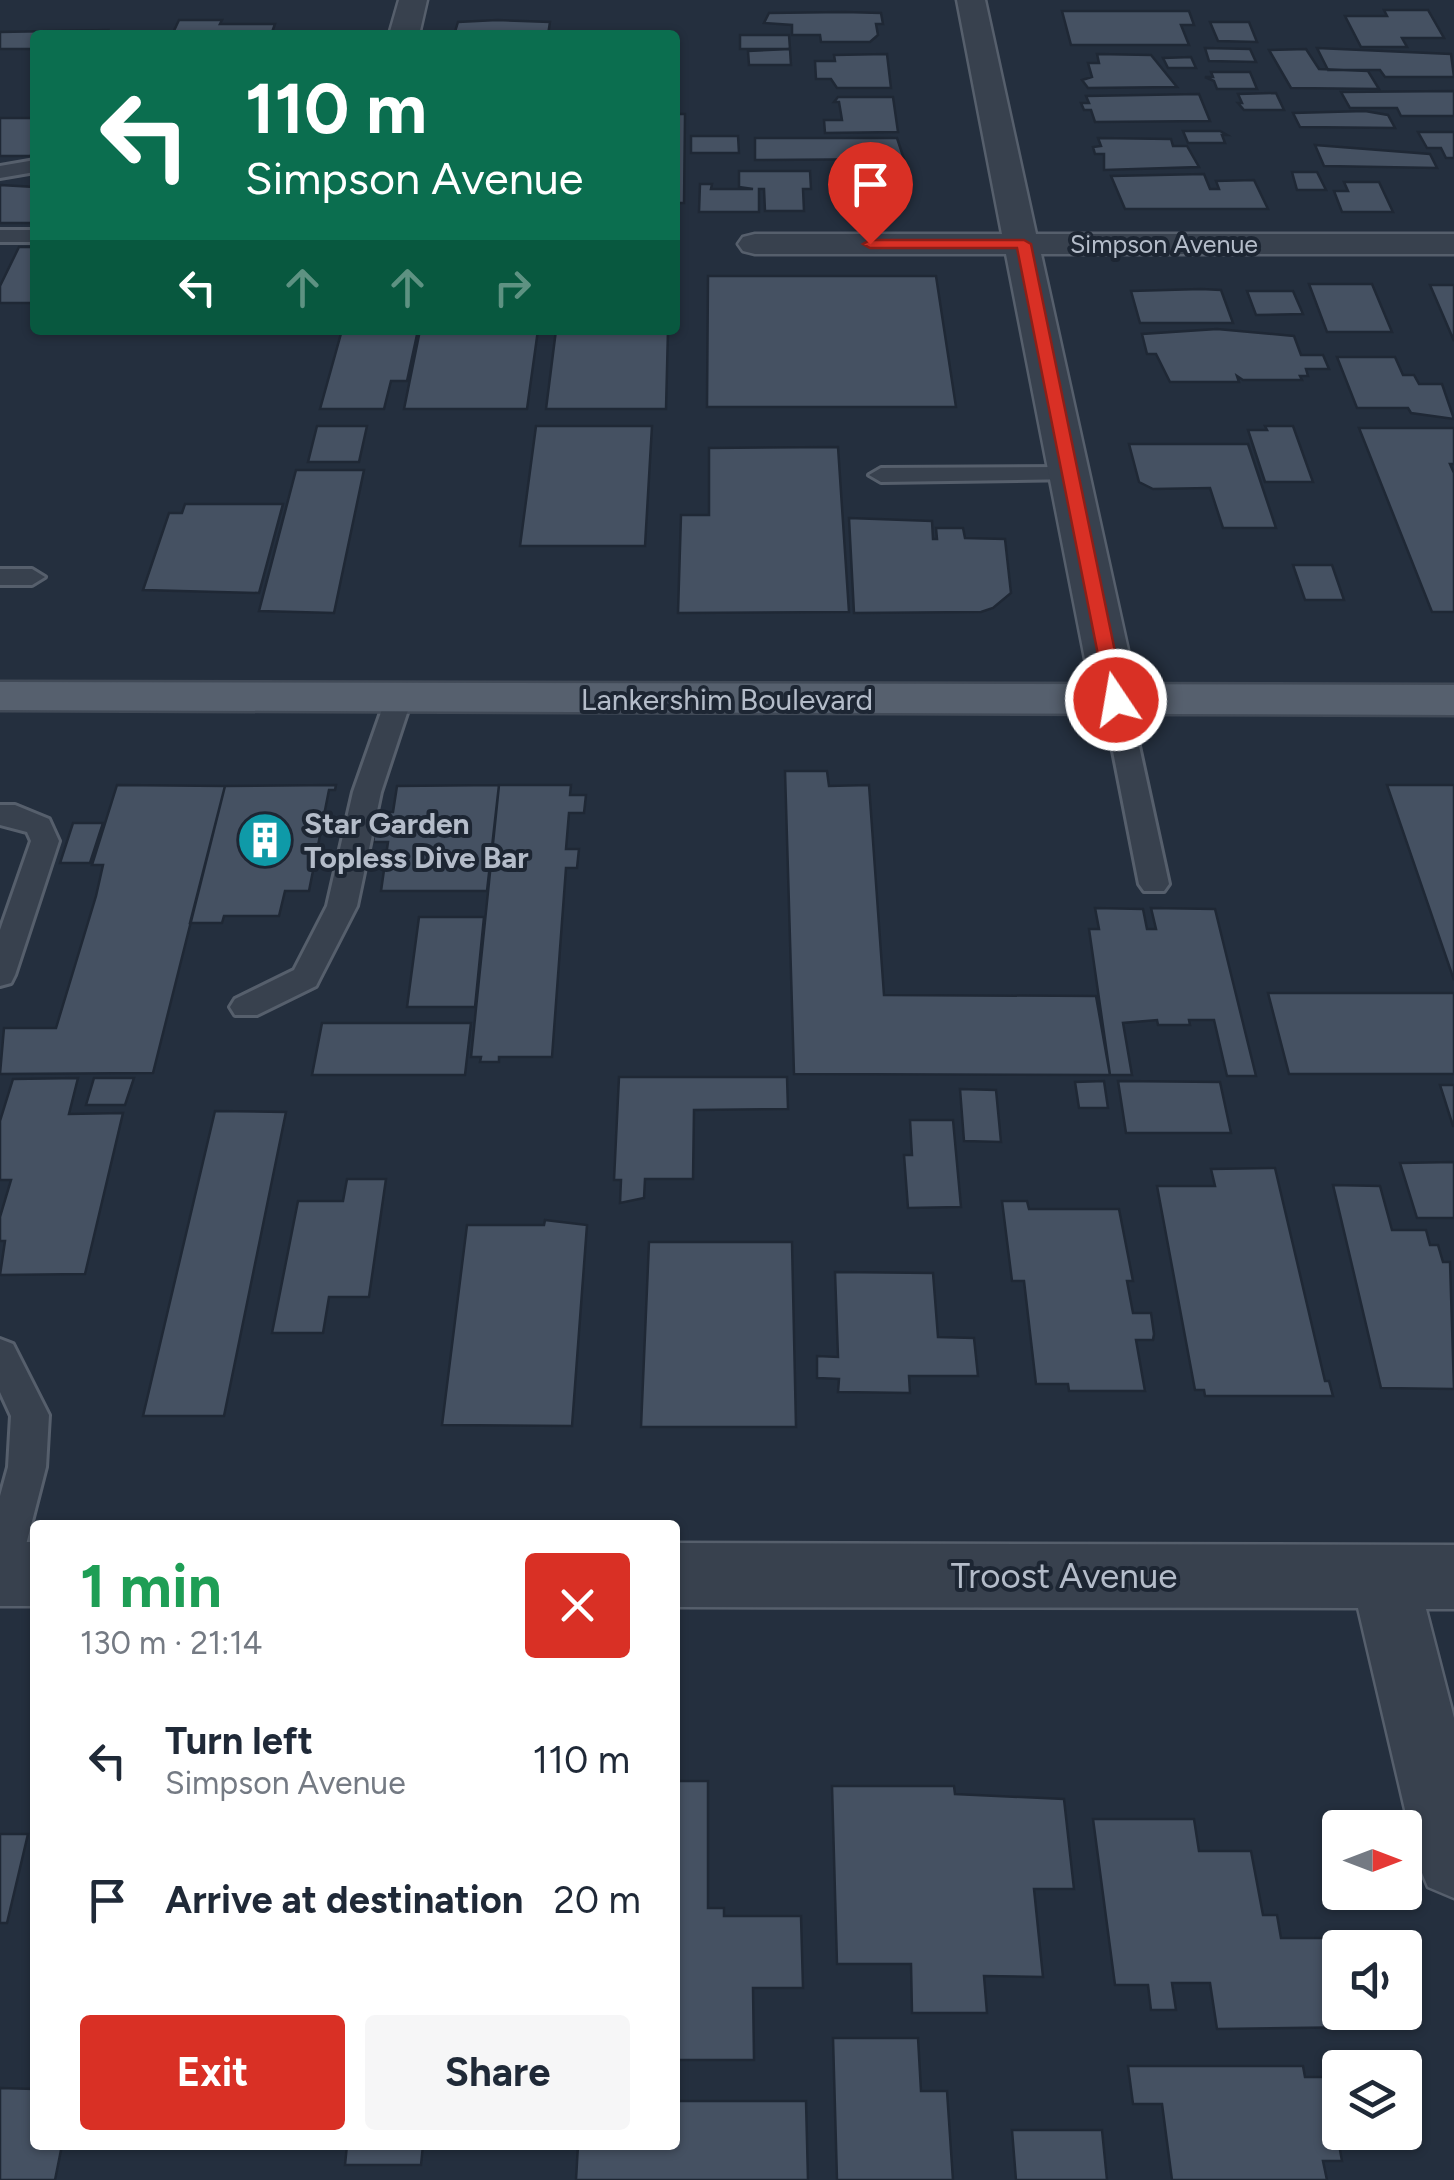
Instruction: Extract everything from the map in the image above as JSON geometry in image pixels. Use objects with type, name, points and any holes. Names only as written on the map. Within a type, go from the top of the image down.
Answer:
[{"type":"main road","name":"Lankershim Boulevard","points":[[0,696],[1454,700]]},
{"type":"street","points":[[405,30],[413,0]]},
{"type":"street","points":[[972,0],[1116,700]]},
{"type":"street","name":"Simpson Avenue","points":[[755,244],[1454,244]]},
{"type":"street","points":[[0,1571],[30,1574]]},
{"type":"street","name":"Troost Avenue","points":[[680,1576],[1454,1577]]},
{"type":"street","points":[[1384,1577],[1454,1861]]},
{"type":"lane","points":[[0,172],[30,167]]},
{"type":"lane","points":[[0,236],[30,236]]},
{"type":"lane","points":[[881,475],[1068,474]]},
{"type":"lane","points":[[0,577],[32,577]]},
{"type":"lane","points":[[246,1007],[305,978],[342,906],[367,792],[399,698]]},
{"type":"lane","points":[[1116,700],[1154,884]]},
{"type":"lane","points":[[0,815],[15,815],[39,826],[45,841],[10,916],[0,976]]},
{"type":"lane","points":[[0,1355],[30,1415],[27,1466],[0,1571]]},
{"type":"building","points":[[1384,10],[1428,10],[1444,38],[1402,38],[1407,47],[1361,47],[1345,16],[1387,16]]},
{"type":"building","points":[[1062,11],[1189,11],[1194,25],[1181,25],[1189,45],[1071,45]]},
{"type":"building","points":[[769,13],[881,13],[883,24],[876,24],[878,35],[870,42],[821,42],[820,35],[792,35],[792,25],[764,23]]},
{"type":"building","points":[[179,20],[275,24],[273,30],[174,30]]},
{"type":"building","points":[[458,22],[550,22],[549,30],[456,30]]},
{"type":"building","points":[[1210,22],[1249,22],[1257,42],[1218,41]]},
{"type":"building","points":[[30,31],[30,49],[0,49],[0,32]]},
{"type":"building","points":[[740,35],[789,35],[790,49],[740,49]]},
{"type":"building","points":[[1205,48],[1250,49],[1256,62],[1209,61]]},
{"type":"building","points":[[1317,48],[1451,54],[1454,77],[1385,77],[1380,70],[1328,70]]},
{"type":"building","points":[[790,49],[791,65],[749,65],[748,51]]},
{"type":"building","points":[[1306,49],[1319,69],[1368,71],[1379,89],[1291,88],[1269,50]]},
{"type":"building","points":[[887,54],[891,88],[837,88],[831,79],[816,79],[815,61],[835,61],[834,55]]},
{"type":"building","points":[[1097,54],[1151,55],[1177,87],[1088,88],[1082,80],[1092,77],[1088,63],[1099,63]]},
{"type":"building","points":[[1191,57],[1196,68],[1168,68],[1163,58]]},
{"type":"building","points":[[1211,72],[1250,72],[1257,89],[1217,89],[1214,81],[1205,77],[1213,77]]},
{"type":"building","points":[[1454,91],[1454,116],[1401,116],[1397,108],[1350,108],[1341,92]]},
{"type":"building","points":[[1276,93],[1284,110],[1244,110],[1238,103],[1242,103],[1238,94]]},
{"type":"building","points":[[1199,94],[1210,121],[1095,122],[1091,110],[1084,110],[1081,103],[1089,103],[1086,96]]},
{"type":"building","points":[[838,97],[893,97],[898,132],[825,133],[824,120],[842,120],[839,102],[834,102]]},
{"type":"building","points":[[1365,111],[1388,115],[1395,128],[1300,127],[1293,113]]},
{"type":"building","points":[[680,114],[685,114],[684,203],[680,203]]},
{"type":"building","points":[[0,118],[30,118],[30,156],[0,156]]},
{"type":"building","points":[[1183,131],[1220,131],[1227,135],[1222,135],[1225,143],[1188,143]]},
{"type":"building","points":[[1418,132],[1454,132],[1454,158],[1446,158],[1441,148],[1427,148]]},
{"type":"building","points":[[691,136],[738,136],[739,153],[691,153]]},
{"type":"building","points":[[755,138],[897,138],[904,159],[755,160]]},
{"type":"building","points":[[1098,138],[1171,139],[1173,146],[1187,146],[1199,167],[1104,170],[1104,154],[1095,154],[1093,147],[1101,146]]},
{"type":"building","points":[[1315,145],[1430,154],[1437,168],[1324,166]]},
{"type":"building","points":[[739,171],[810,171],[811,189],[803,189],[804,211],[765,211],[764,189],[759,189],[759,212],[699,212],[700,184],[712,184],[711,189],[753,189],[739,187]]},
{"type":"building","points":[[1292,172],[1317,172],[1326,190],[1297,190]]},
{"type":"building","points":[[845,173],[901,173],[902,182],[910,182],[910,188],[904,188],[905,197],[847,197]]},
{"type":"building","points":[[1204,174],[1210,189],[1219,189],[1216,181],[1254,180],[1268,209],[1125,209],[1111,176]]},
{"type":"building","points":[[1344,182],[1379,182],[1393,212],[1342,212],[1334,191],[1348,191]]},
{"type":"building","points":[[0,185],[30,187],[30,223],[0,223]]},
{"type":"building","points":[[19,247],[30,247],[30,303],[0,303],[0,286]]},
{"type":"building","points":[[708,276],[936,276],[956,407],[707,407]]},
{"type":"building","points":[[1309,284],[1372,284],[1392,332],[1327,332]]},
{"type":"building","points":[[1430,285],[1454,285],[1454,341]]},
{"type":"building","points":[[1221,290],[1233,323],[1140,323],[1131,291]]},
{"type":"building","points":[[1247,291],[1293,291],[1303,314],[1256,315]]},
{"type":"building","points":[[1217,329],[1294,336],[1301,355],[1323,355],[1329,369],[1306,369],[1308,376],[1300,376],[1302,380],[1243,380],[1237,376],[1239,382],[1170,382],[1156,354],[1147,354],[1142,334]]},
{"type":"building","points":[[341,335],[417,335],[407,381],[391,381],[384,409],[320,409]]},
{"type":"building","points":[[419,335],[537,335],[527,409],[404,409]]},
{"type":"building","points":[[555,335],[668,335],[666,409],[546,409]]},
{"type":"building","points":[[1337,357],[1395,357],[1403,375],[1414,375],[1419,384],[1442,384],[1454,419],[1411,413],[1408,408],[1357,408]]},
{"type":"building","points":[[317,426],[367,426],[359,462],[308,462]]},
{"type":"building","points":[[536,426],[652,426],[645,546],[520,546]]},
{"type":"building","points":[[1265,426],[1293,426],[1313,482],[1265,482],[1248,430],[1267,430]]},
{"type":"building","points":[[1359,428],[1454,428],[1454,464],[1450,464],[1454,473],[1454,612],[1432,612]]},
{"type":"building","points":[[1129,444],[1248,444],[1276,528],[1223,528],[1210,488],[1153,489],[1139,482]]},
{"type":"building","points":[[838,447],[849,612],[678,613],[681,515],[709,515],[709,448]]},
{"type":"building","points":[[296,470],[364,470],[334,613],[259,611]]},
{"type":"building","points":[[185,504],[283,504],[259,593],[143,590],[169,513],[182,513]]},
{"type":"building","points":[[849,518],[932,521],[933,539],[937,539],[936,528],[963,528],[965,538],[1005,539],[1011,593],[993,608],[981,612],[854,613]]},
{"type":"building","points":[[1293,565],[1332,565],[1344,600],[1305,600]]},
{"type":"building","points":[[785,771],[827,771],[829,786],[869,785],[884,995],[1096,996],[1110,1075],[794,1074]]},
{"type":"building","points":[[117,785],[225,786],[153,1073],[0,1074],[4,1028],[56,1028],[96,896],[103,865],[92,865]]},
{"type":"building","name":"Star Garden Topless Dive Bar","points":[[336,785],[335,790],[329,790],[309,891],[285,891],[279,916],[224,916],[222,923],[190,923],[225,786]]},
{"type":"building","points":[[499,785],[487,891],[381,891],[388,842],[373,842],[375,832],[391,832],[392,828],[379,828],[382,812],[393,812],[397,786]]},
{"type":"building","points":[[499,785],[571,785],[570,795],[586,795],[584,813],[569,813],[566,849],[579,849],[577,868],[566,868],[552,1057],[499,1057],[499,1062],[480,1062],[481,1057],[471,1057]]},
{"type":"building","points":[[1387,785],[1454,785],[1454,980]]},
{"type":"building","points":[[73,823],[103,823],[90,863],[60,863]]},
{"type":"building","points":[[1095,908],[1143,909],[1147,929],[1156,929],[1151,908],[1215,909],[1256,1076],[1227,1076],[1214,1020],[1189,1020],[1190,1025],[1158,1025],[1157,1020],[1123,1023],[1132,1075],[1110,1075],[1089,929],[1099,929]]},
{"type":"building","points":[[419,917],[484,917],[475,1007],[407,1007]]},
{"type":"building","points":[[1268,993],[1454,993],[1454,1074],[1289,1074]]},
{"type":"building","points":[[322,1023],[471,1023],[465,1075],[312,1075]]},
{"type":"building","points":[[619,1077],[787,1077],[788,1109],[694,1110],[693,1179],[645,1179],[644,1198],[620,1203],[621,1180],[614,1180]]},
{"type":"building","points":[[78,1078],[69,1114],[123,1113],[85,1274],[0,1275],[5,1241],[0,1241],[0,1217],[11,1180],[0,1180],[0,1121],[13,1079]]},
{"type":"building","points":[[94,1078],[134,1078],[125,1105],[86,1105]]},
{"type":"building","points":[[1104,1081],[1108,1108],[1079,1108],[1075,1082]]},
{"type":"building","points":[[1118,1081],[1220,1082],[1231,1133],[1126,1133]]},
{"type":"building","points":[[1440,1085],[1454,1085],[1454,1126],[1453,1126]]},
{"type":"building","points":[[960,1089],[996,1090],[1001,1142],[964,1141]]},
{"type":"building","points":[[215,1111],[286,1112],[224,1416],[143,1416]]},
{"type":"building","points":[[910,1120],[953,1120],[961,1207],[908,1208],[904,1155],[912,1155]]},
{"type":"building","points":[[1454,1162],[1454,1218],[1417,1218],[1400,1163]]},
{"type":"building","points":[[1275,1168],[1325,1381],[1329,1381],[1333,1396],[1205,1396],[1204,1390],[1195,1390],[1157,1186],[1215,1186],[1211,1169]]},
{"type":"building","points":[[347,1179],[386,1179],[369,1297],[329,1297],[323,1333],[272,1333],[298,1201],[343,1201]]},
{"type":"building","points":[[1333,1185],[1380,1186],[1392,1230],[1426,1230],[1430,1245],[1438,1245],[1443,1262],[1450,1262],[1454,1389],[1381,1388]]},
{"type":"building","points":[[1002,1201],[1027,1201],[1029,1209],[1119,1209],[1133,1281],[1127,1281],[1133,1313],[1151,1313],[1154,1334],[1153,1340],[1136,1340],[1145,1391],[1069,1391],[1068,1384],[1036,1384],[1024,1281],[1012,1281]]},
{"type":"building","points":[[545,1220],[587,1225],[572,1426],[442,1425],[467,1225],[544,1225]]},
{"type":"building","points":[[649,1242],[792,1242],[796,1427],[641,1427]]},
{"type":"building","points":[[835,1272],[933,1273],[938,1337],[974,1338],[978,1376],[909,1376],[910,1393],[838,1392],[839,1379],[817,1378],[817,1356],[838,1357]]},
{"type":"building","points":[[680,1781],[708,1781],[708,1908],[724,1908],[724,1916],[801,1916],[803,1988],[753,1988],[754,2060],[680,2060]]},
{"type":"building","points":[[832,1786],[954,1786],[955,1794],[1064,1799],[1074,1889],[1034,1889],[1043,1977],[984,1976],[987,2013],[912,2013],[911,1964],[837,1964]]},
{"type":"building","points":[[1093,1819],[1194,1819],[1199,1851],[1251,1851],[1263,1915],[1277,1915],[1281,1938],[1322,1938],[1322,2028],[1217,2029],[1210,1983],[1172,1983],[1176,2010],[1151,2010],[1148,1985],[1115,1985]]},
{"type":"building","points":[[0,1834],[28,1834],[7,1923],[0,1923]]},
{"type":"building","points":[[833,2038],[918,2038],[921,2091],[947,2091],[953,2180],[837,2180]]},
{"type":"building","points":[[1128,2066],[1303,2066],[1305,2077],[1322,2077],[1322,2150],[1340,2150],[1342,2161],[1323,2161],[1327,2180],[1172,2180],[1162,2104],[1133,2104]]},
{"type":"building","points":[[0,2088],[30,2089],[30,2150],[61,2150],[55,2180],[0,2180]]},
{"type":"building","points":[[680,2101],[806,2101],[808,2180],[576,2180],[578,2150],[680,2150]]},
{"type":"building","points":[[1012,2130],[1102,2130],[1107,2180],[1016,2180]]},
{"type":"building","points":[[346,2150],[422,2150],[421,2165],[345,2165]]},
{"type":"place","name":"Star Garden Topless Dive Bar","points":[[265,840]]},
{"type":"route","points":[[870,244],[1024,244],[1116,700]]}]
